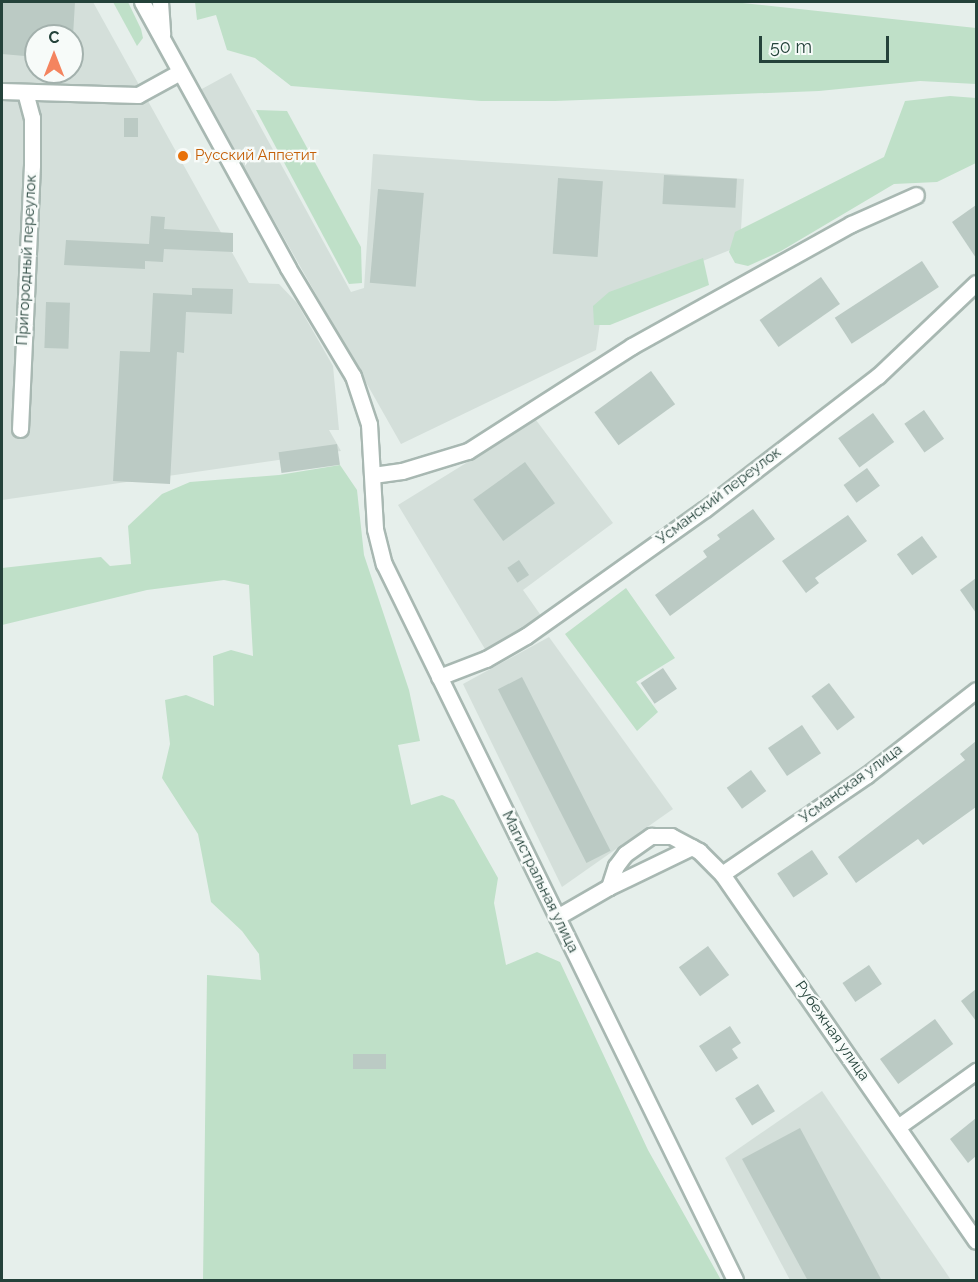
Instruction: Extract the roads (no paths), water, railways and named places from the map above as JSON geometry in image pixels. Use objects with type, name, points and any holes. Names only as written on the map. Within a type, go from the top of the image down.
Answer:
[{"type":"street","name":"Магистральная улица","points":[[142,2],[178,73],[353,376],[369,424],[375,529],[384,564],[735,1281]]},
{"type":"street","points":[[160,2],[162,43]]},
{"type":"street","points":[[2,91],[138,95],[178,73]]},
{"type":"street","name":"Пригородный переулок","points":[[20,429],[32,165],[32,118],[25,92]]},
{"type":"street","points":[[373,475],[402,471],[468,451],[632,346],[851,224],[916,195]]},
{"type":"street","name":"Усманский переулок","points":[[439,677],[486,659],[526,636],[705,509],[878,376],[976,283]]},
{"type":"street","name":"Усманская улица","points":[[722,874],[867,775],[976,690]]},
{"type":"street","name":"Рубежная улица","points":[[609,887],[616,866],[634,847],[651,836],[671,836],[692,847],[722,874],[899,1126],[976,1241]]},
{"type":"street","points":[[557,917],[609,887],[692,847]]},
{"type":"street","points":[[899,1126],[976,1071]]},
{"type":"place","name":"Русский Аппетит","points":[[183,156]]}]
